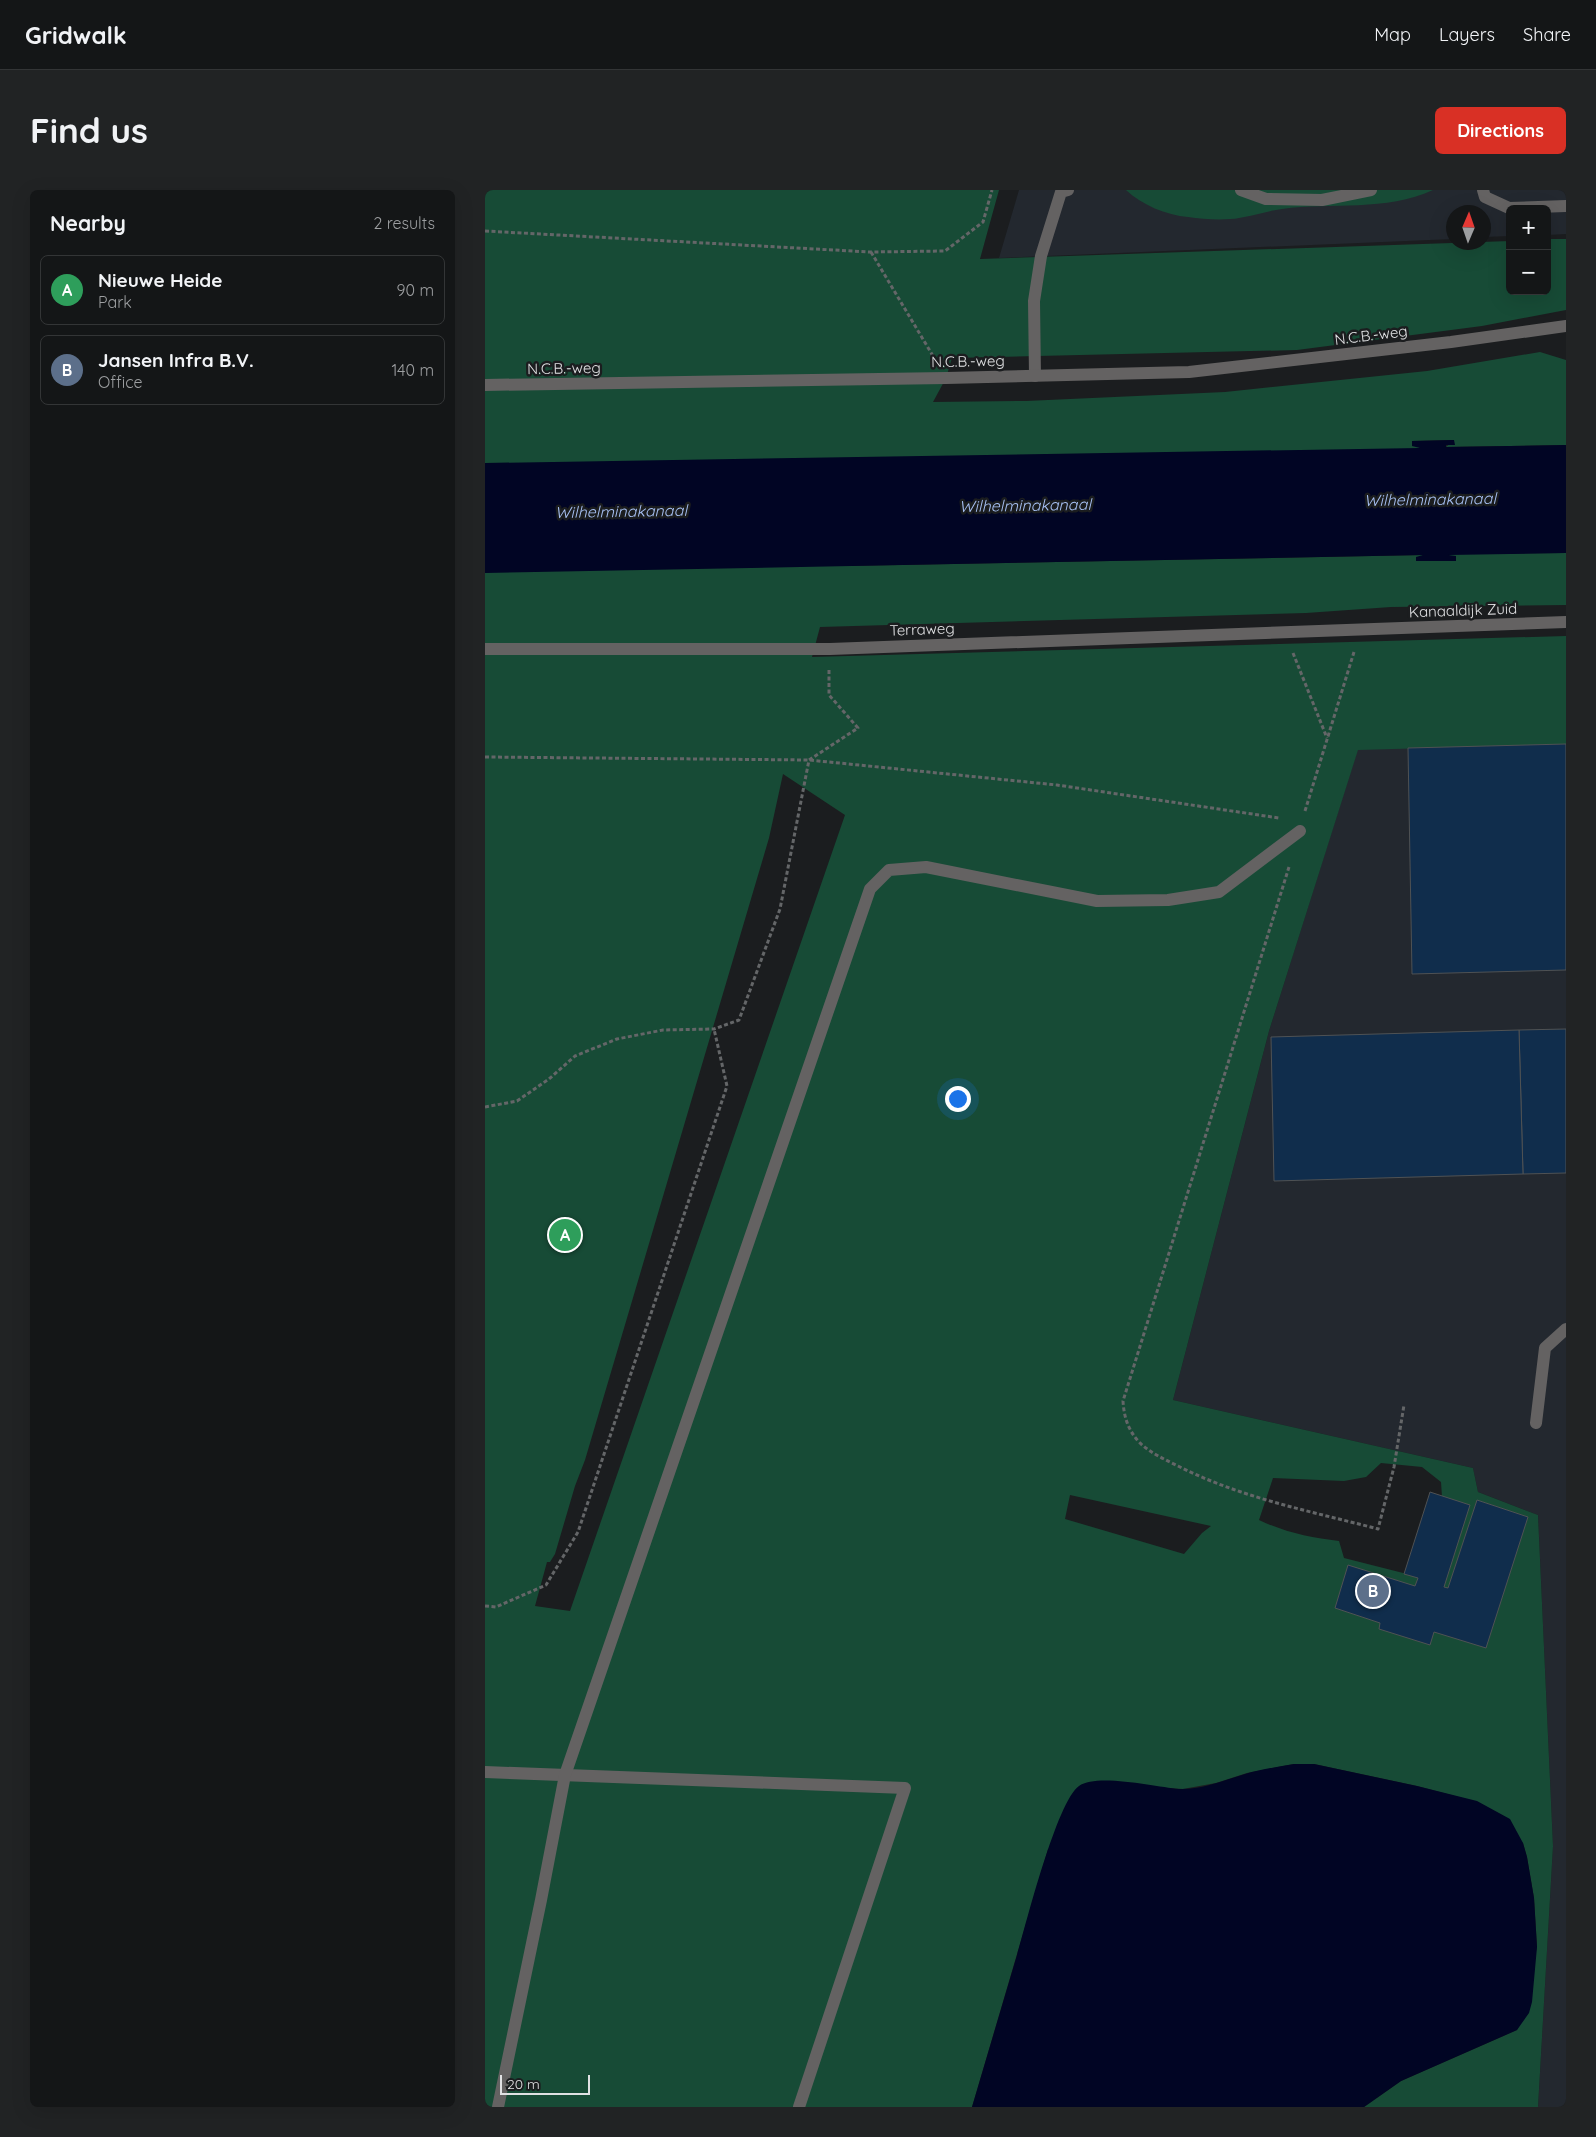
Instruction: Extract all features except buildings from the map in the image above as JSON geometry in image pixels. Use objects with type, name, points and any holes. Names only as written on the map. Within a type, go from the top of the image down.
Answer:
[{"type":"street","points":[[1241,190],[1266,199],[1322,200],[1371,190]]},
{"type":"street","points":[[1483,190],[1485,197],[1509,208],[1566,206]]},
{"type":"street","points":[[1035,376],[1034,300],[1041,256],[1063,191]]},
{"type":"street","name":"N.C.B.-weg","points":[[485,385],[946,378],[1189,372],[1451,342],[1566,326]]},
{"type":"street","name":"Kanaaldijk Zuid","points":[[1360,630],[1566,622]]},
{"type":"street","name":"Terraweg","points":[[485,649],[830,649],[1360,630]]},
{"type":"street","points":[[498,2107],[565,1775],[871,889],[889,870],[926,867],[1097,901],[1168,900],[1219,892],[1300,831]]},
{"type":"street","points":[[1536,1423],[1545,1348],[1566,1329]]},
{"type":"street","points":[[485,1772],[905,1788],[799,2107]]},
{"type":"path","points":[[485,231],[870,252],[945,251],[983,222],[992,190]]},
{"type":"path","points":[[870,252],[946,378]]},
{"type":"path","points":[[1305,813],[1360,630]]},
{"type":"path","points":[[1285,632],[1328,738]]},
{"type":"path","points":[[485,1107],[517,1102],[549,1079],[575,1056],[617,1040],[663,1030],[714,1029],[739,1020],[780,909],[809,760],[858,728],[829,695],[830,649]]},
{"type":"path","points":[[485,757],[809,760],[1057,785],[1283,819]]},
{"type":"path","points":[[1291,859],[1123,1401],[1124,1416],[1130,1430],[1154,1454],[1228,1489],[1378,1529],[1394,1467],[1404,1406]]},
{"type":"path","points":[[485,1606],[496,1607],[546,1585],[578,1532],[727,1086],[714,1029]]},
{"type":"shaded area","points":[[1019,190],[1566,190],[1566,234],[1551,235],[1551,205],[1506,205],[1506,236],[1491,237],[1491,205],[1446,205],[1446,239],[999,258]]},
{"type":"shaded area","points":[[1566,665],[1566,2107],[1538,2107],[1553,1846],[1538,1515],[1478,1492],[1473,1468],[1173,1400],[1269,1031],[1383,669]]},
{"type":"green space","points":[[485,190],[999,190],[980,259],[1446,243],[1446,250],[1491,250],[1491,242],[1506,241],[1506,295],[1551,295],[1551,239],[1566,239],[1566,310],[1482,326],[1297,350],[952,358],[946,378],[933,402],[1026,401],[1225,392],[1427,371],[1540,352],[1566,360],[1566,445],[1446,447],[1454,440],[1412,441],[1420,448],[846,566],[1423,555],[1416,561],[1456,561],[1448,554],[1566,553],[1566,605],[1391,607],[1306,613],[820,627],[812,657],[1566,636],[1566,744],[1358,750],[1269,1031],[1173,1400],[1473,1468],[1478,1492],[1538,1515],[1553,1846],[1538,2107],[1364,2107],[1401,2081],[1517,2030],[1537,1947],[1534,1898],[1527,1857],[1523,1843],[1477,1802],[1417,1786],[1314,1764],[1294,1764],[1247,1773],[1216,1783],[1183,1789],[1151,1787],[1048,1849],[972,2107],[485,2107]],"holes":[[[783,774],[845,815],[570,1611],[535,1606],[547,1562],[550,1562],[555,1554],[575,1486],[585,1460],[769,838]],[[1381,1463],[1422,1467],[1441,1482],[1443,1512],[1411,1575],[1344,1558],[1339,1541],[1298,1534],[1259,1520],[1273,1478],[1344,1481],[1366,1477]],[[1070,1495],[1211,1526],[1202,1533],[1184,1554],[1065,1519]]]},
{"type":"green space","points":[[1126,190],[1433,190],[1415,197],[1378,204],[1301,207],[1230,219],[1204,219],[1163,212],[1147,205]]},
{"type":"water","name":"Wilhelminakanaal","points":[[1454,440],[1455,445],[1446,445],[1446,447],[1566,445],[1566,553],[1448,555],[1456,556],[1456,561],[1416,561],[1416,557],[1423,555],[485,573],[485,463],[1420,448],[1412,446],[1412,441]]},
{"type":"water","points":[[1294,1764],[1314,1764],[1477,1801],[1510,1819],[1523,1843],[1527,1857],[1534,1898],[1537,1947],[1532,2002],[1529,2013],[1517,2030],[1401,2081],[1364,2107],[972,2107],[1043,1864],[1061,1814],[1070,1796],[1079,1786],[1088,1782],[1112,1781],[1188,1789],[1257,1771]]},
{"type":"place","name":"Nieuwe Heide","points":[[565,1235]]},
{"type":"place","name":"Jansen Infra B.V.","points":[[1373,1591]]}]
